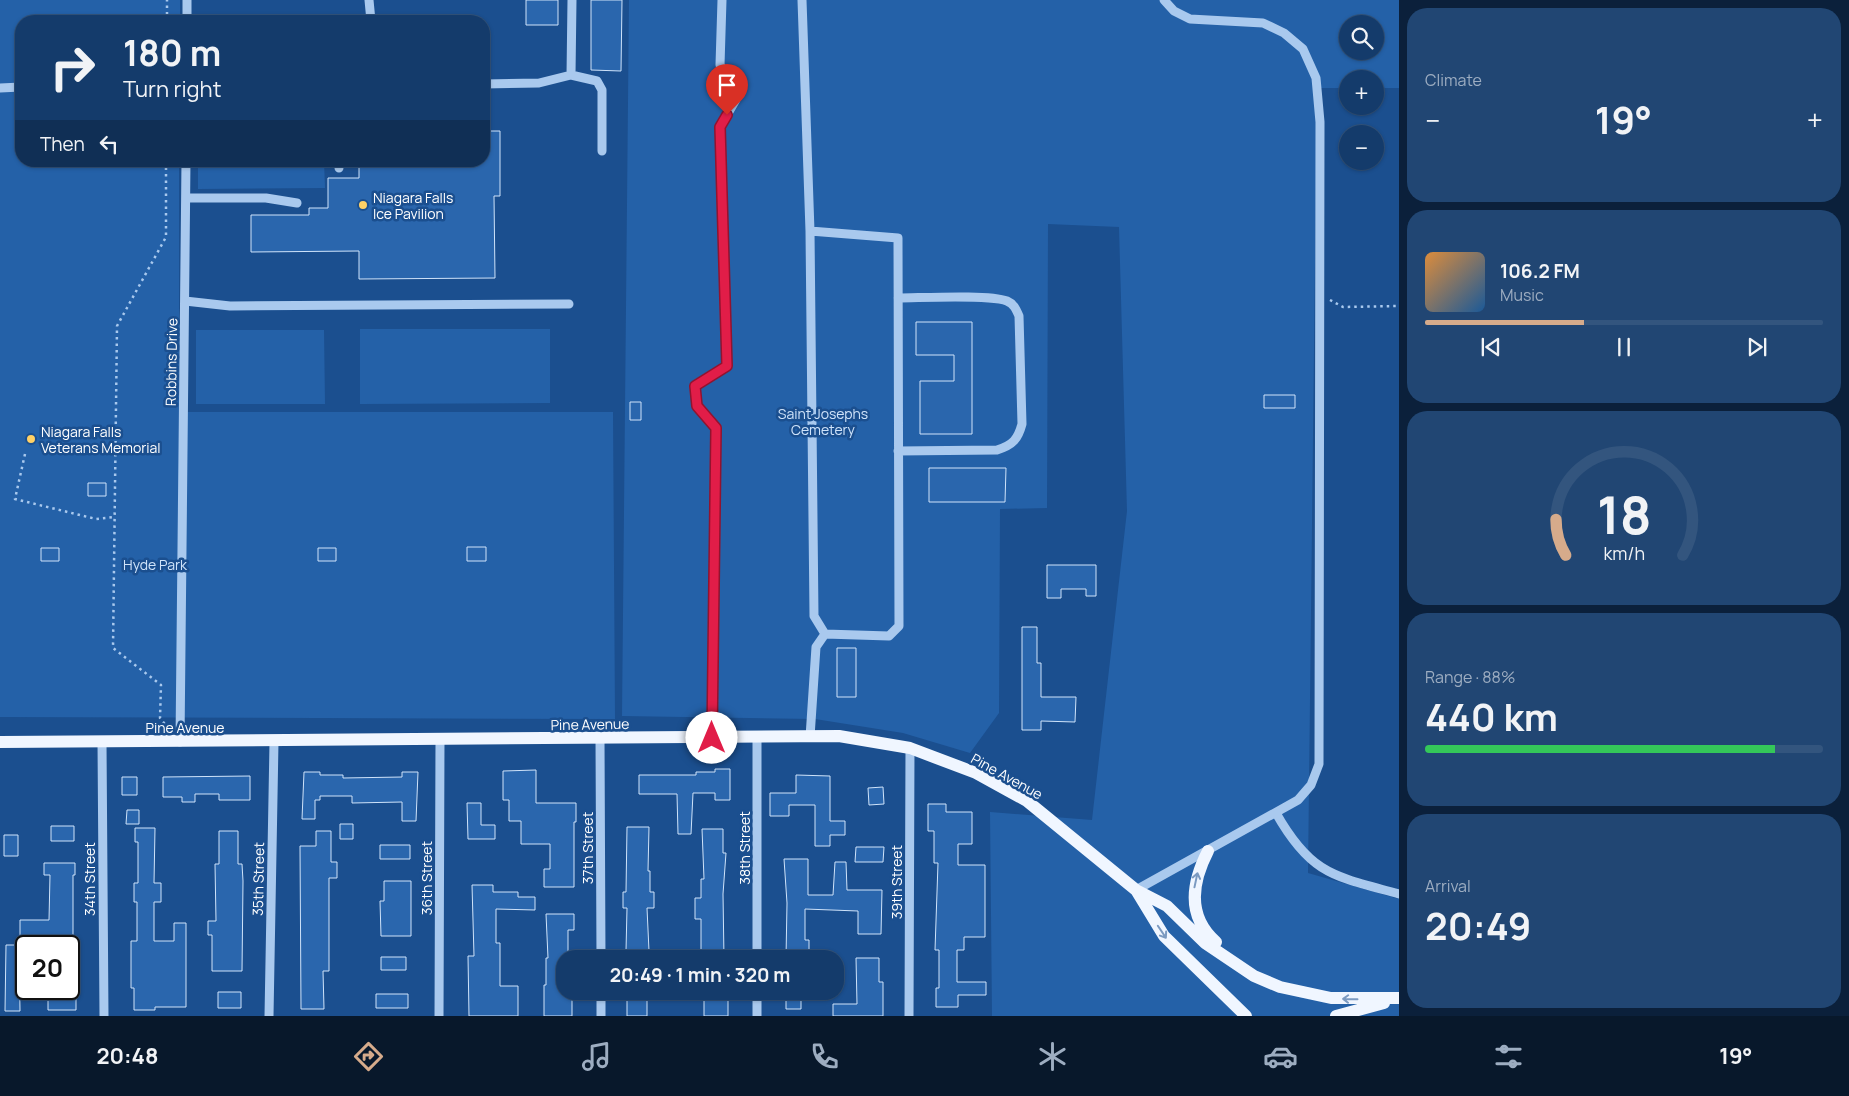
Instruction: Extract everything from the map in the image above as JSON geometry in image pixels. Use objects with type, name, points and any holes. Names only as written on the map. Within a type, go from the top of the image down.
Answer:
[{"type":"main road","name":"Pine Avenue","points":[[0,742],[274,742],[838,736],[910,748],[976,773],[1028,801],[1136,890]]},
{"type":"main road","points":[[1208,850],[1195,886],[1195,912],[1209,935],[1226,950],[1237,966]]},
{"type":"main road","points":[[1136,890],[1167,906],[1205,943],[1237,966],[1280,987],[1331,998],[1399,999]]},
{"type":"main road","points":[[1136,890],[1164,936],[1246,1016]]},
{"type":"main road","points":[[1336,1016],[1399,999]]},
{"type":"street","points":[[187,0],[187,15]]},
{"type":"street","points":[[369,0],[370,15]]},
{"type":"street","points":[[571,75],[572,0]]},
{"type":"street","points":[[712,738],[716,428],[697,406],[695,386],[727,366],[720,127],[741,91],[720,65],[722,0]]},
{"type":"street","points":[[802,0],[810,231],[814,616],[825,634]]},
{"type":"street","points":[[1136,890],[1298,800],[1312,785],[1319,764],[1320,122],[1316,78],[1304,49],[1284,33],[1263,23],[1190,19],[1174,11],[1164,0]]},
{"type":"street","points":[[490,84],[539,83],[571,75],[597,81],[602,90],[602,151]]},
{"type":"street","points":[[0,88],[15,87]]},
{"type":"street","name":"Robbins Drive","points":[[180,742],[186,167]]},
{"type":"street","points":[[186,198],[266,198],[297,203]]},
{"type":"street","points":[[810,231],[898,238],[899,626],[889,636],[825,634]]},
{"type":"street","points":[[898,298],[983,298],[1006,301],[1014,306],[1019,316],[1022,424],[1018,436],[1010,446],[997,450],[898,451]]},
{"type":"street","points":[[185,301],[230,306],[569,304]]},
{"type":"street","points":[[810,737],[816,647],[825,634]]},
{"type":"street","name":"37th Street","points":[[600,738],[601,950]]},
{"type":"street","name":"38th Street","points":[[757,738],[757,950]]},
{"type":"street","name":"36th Street","points":[[439,1016],[440,740]]},
{"type":"street","name":"34th Street","points":[[102,742],[104,1016]]},
{"type":"street","name":"35th Street","points":[[269,1016],[274,742]]},
{"type":"street","name":"39th Street","points":[[909,1016],[910,748]]},
{"type":"street","points":[[1276,813],[1290,838],[1305,855],[1325,870],[1347,880],[1399,894]]},
{"type":"street","points":[[601,1000],[601,1016]]},
{"type":"street","points":[[757,1000],[757,1016]]},
{"type":"path","points":[[167,15],[168,0]]},
{"type":"path","points":[[166,167],[166,237],[117,326],[113,648],[161,685],[160,718],[180,742]]},
{"type":"path","points":[[1328,300],[1343,307],[1397,306]]},
{"type":"path","points":[[25,454],[15,499],[96,519],[115,518]]},
{"type":"green space","name":"Hyde Park","points":[[0,0],[180,0],[180,15],[15,15],[15,167],[179,167],[179,412],[613,412],[615,719],[0,717]]},
{"type":"green space","name":"Saint Josephs Cemetery","points":[[629,0],[1399,0],[1399,88],[1384,88],[1384,70],[1339,70],[1339,88],[1317,88],[1308,873],[1399,899],[1399,1016],[992,1016],[990,812],[1092,820],[1127,511],[1119,227],[1048,224],[1047,508],[1000,509],[999,713],[970,753],[903,733],[815,719],[622,716]]},
{"type":"green space","points":[[198,167],[324,167],[325,188],[198,189]]},
{"type":"green space","points":[[360,329],[550,329],[550,403],[360,404]]},
{"type":"green space","points":[[196,330],[324,330],[325,404],[196,404]]},
{"type":"building","points":[[526,0],[558,0],[558,25],[526,25]]},
{"type":"building","points":[[591,0],[622,0],[621,71],[591,70]]},
{"type":"building","name":"Niagara Falls Ice Pavilion","points":[[490,131],[500,131],[500,196],[494,196],[495,278],[359,279],[359,251],[251,252],[251,215],[309,215],[309,208],[328,208],[328,178],[359,178],[359,167],[490,167]]},
{"type":"building","points":[[916,322],[972,322],[972,434],[920,434],[920,381],[954,381],[954,355],[916,355]]},
{"type":"building","points":[[1264,395],[1295,395],[1295,408],[1264,408]]},
{"type":"building","points":[[630,402],[641,402],[641,420],[630,420]]},
{"type":"building","points":[[929,468],[1006,468],[1005,502],[929,502]]},
{"type":"building","points":[[88,483],[106,483],[106,496],[88,496]]},
{"type":"building","points":[[467,547],[486,547],[486,561],[467,561]]},
{"type":"building","points":[[41,548],[59,548],[59,561],[41,561]]},
{"type":"building","points":[[318,548],[336,548],[336,561],[318,561]]},
{"type":"building","points":[[1047,565],[1096,565],[1096,596],[1086,596],[1086,589],[1061,589],[1061,598],[1047,598]]},
{"type":"building","points":[[1022,627],[1037,627],[1037,663],[1041,663],[1041,697],[1076,697],[1075,722],[1041,721],[1041,730],[1022,730]]},
{"type":"building","points":[[837,648],[856,648],[856,697],[837,697]]},
{"type":"building","points":[[715,769],[730,769],[730,800],[715,800],[715,793],[693,793],[691,834],[678,834],[677,794],[639,794],[639,775],[696,775],[696,772],[715,772]]},
{"type":"building","points":[[536,770],[536,803],[576,803],[576,822],[574,822],[574,887],[544,887],[544,869],[550,869],[550,844],[521,844],[521,821],[509,821],[509,800],[503,800],[503,771]]},
{"type":"building","points":[[304,772],[320,772],[320,775],[343,775],[343,778],[402,777],[402,772],[418,772],[416,821],[402,821],[402,802],[352,803],[352,796],[320,796],[320,800],[315,800],[315,819],[302,819]]},
{"type":"building","points":[[796,775],[830,776],[830,821],[845,821],[845,835],[830,835],[830,846],[815,846],[815,805],[789,805],[789,816],[770,816],[770,793],[796,793]]},
{"type":"building","points":[[250,776],[250,800],[219,800],[219,794],[195,794],[195,802],[182,802],[182,797],[163,797],[163,777]]},
{"type":"building","points":[[122,777],[137,777],[137,795],[122,795]]},
{"type":"building","points":[[883,787],[884,804],[869,805],[868,788]]},
{"type":"building","points":[[467,803],[481,803],[481,825],[495,825],[495,839],[468,839]]},
{"type":"building","points":[[928,804],[946,804],[946,812],[972,812],[972,844],[958,844],[958,865],[985,865],[985,937],[964,937],[964,950],[957,950],[957,982],[986,982],[986,995],[958,995],[958,1007],[936,1007],[936,988],[939,988],[939,950],[935,950],[938,863],[934,863],[934,831],[928,831]]},
{"type":"building","points":[[127,810],[139,810],[139,824],[126,824]]},
{"type":"building","points":[[340,824],[353,824],[353,839],[340,839]]},
{"type":"building","points":[[51,826],[74,826],[74,841],[51,841]]},
{"type":"building","points":[[627,827],[649,827],[648,871],[650,871],[650,892],[654,892],[654,908],[647,908],[649,950],[626,950],[627,908],[623,908],[623,892],[626,892]]},
{"type":"building","points":[[135,828],[155,828],[154,883],[161,883],[161,902],[154,902],[154,941],[174,941],[174,923],[186,923],[186,1007],[155,1007],[155,1010],[134,1010],[134,988],[131,988],[131,941],[137,941],[137,902],[134,902],[134,883],[138,883],[138,842],[135,842]]},
{"type":"building","points":[[702,829],[723,829],[723,853],[726,853],[723,894],[724,950],[701,950],[701,919],[695,919],[695,898],[701,898],[701,879],[704,879]]},
{"type":"building","points":[[219,831],[238,831],[238,864],[242,864],[243,881],[242,971],[212,971],[212,935],[208,935],[208,921],[216,921],[215,864],[219,864]]},
{"type":"building","points":[[316,831],[331,831],[331,862],[337,862],[337,878],[329,878],[329,971],[323,971],[324,1009],[301,1009],[300,846],[316,846]]},
{"type":"building","points":[[4,835],[18,835],[18,856],[4,856]]},
{"type":"building","points":[[380,845],[410,845],[410,859],[380,859]]},
{"type":"building","points":[[856,847],[884,847],[883,862],[855,862]]},
{"type":"building","points":[[784,859],[808,859],[808,895],[833,895],[835,862],[846,862],[847,890],[882,890],[881,934],[858,934],[858,911],[805,909],[805,940],[809,940],[809,950],[786,950],[787,903]]},
{"type":"building","points":[[44,863],[75,863],[75,875],[73,875],[73,935],[20,935],[20,920],[49,920],[50,875],[44,875]]},
{"type":"building","points":[[384,881],[411,881],[411,936],[381,936],[380,901],[384,901]]},
{"type":"building","points":[[472,885],[493,885],[493,892],[518,892],[518,897],[535,897],[535,910],[496,909],[496,943],[500,943],[500,986],[518,986],[518,1016],[469,1016],[468,956],[474,956]]},
{"type":"building","points":[[546,914],[574,914],[574,930],[568,930],[568,950],[556,950],[556,1000],[572,1000],[572,1016],[544,1016],[544,985],[546,985],[546,958],[548,958]]},
{"type":"building","points":[[6,945],[15,945],[15,1000],[20,1000],[20,1011],[5,1011]]},
{"type":"building","points":[[381,957],[406,957],[406,970],[381,970]]},
{"type":"building","points":[[856,958],[879,958],[879,982],[883,982],[883,1016],[833,1016],[833,1004],[857,1004]]},
{"type":"building","points":[[218,992],[241,992],[241,1008],[218,1008]]},
{"type":"building","points":[[376,994],[408,994],[408,1008],[376,1008]]},
{"type":"building","points":[[48,1000],[76,1000],[76,1010],[48,1010]]},
{"type":"building","points":[[627,1000],[647,1000],[647,1016],[627,1016]]},
{"type":"building","points":[[704,1000],[728,1000],[728,1016],[704,1016]]},
{"type":"building","points":[[786,1000],[801,1000],[801,1009],[786,1009]]},
{"type":"place","name":"Niagara Falls Ice Pavilion","points":[[363,205]]},
{"type":"place","name":"Niagara Falls Veterans Memorial","points":[[31,439]]},
{"type":"route","points":[[712,738],[716,428],[697,406],[695,386],[727,366],[720,127],[727,115]]}]
